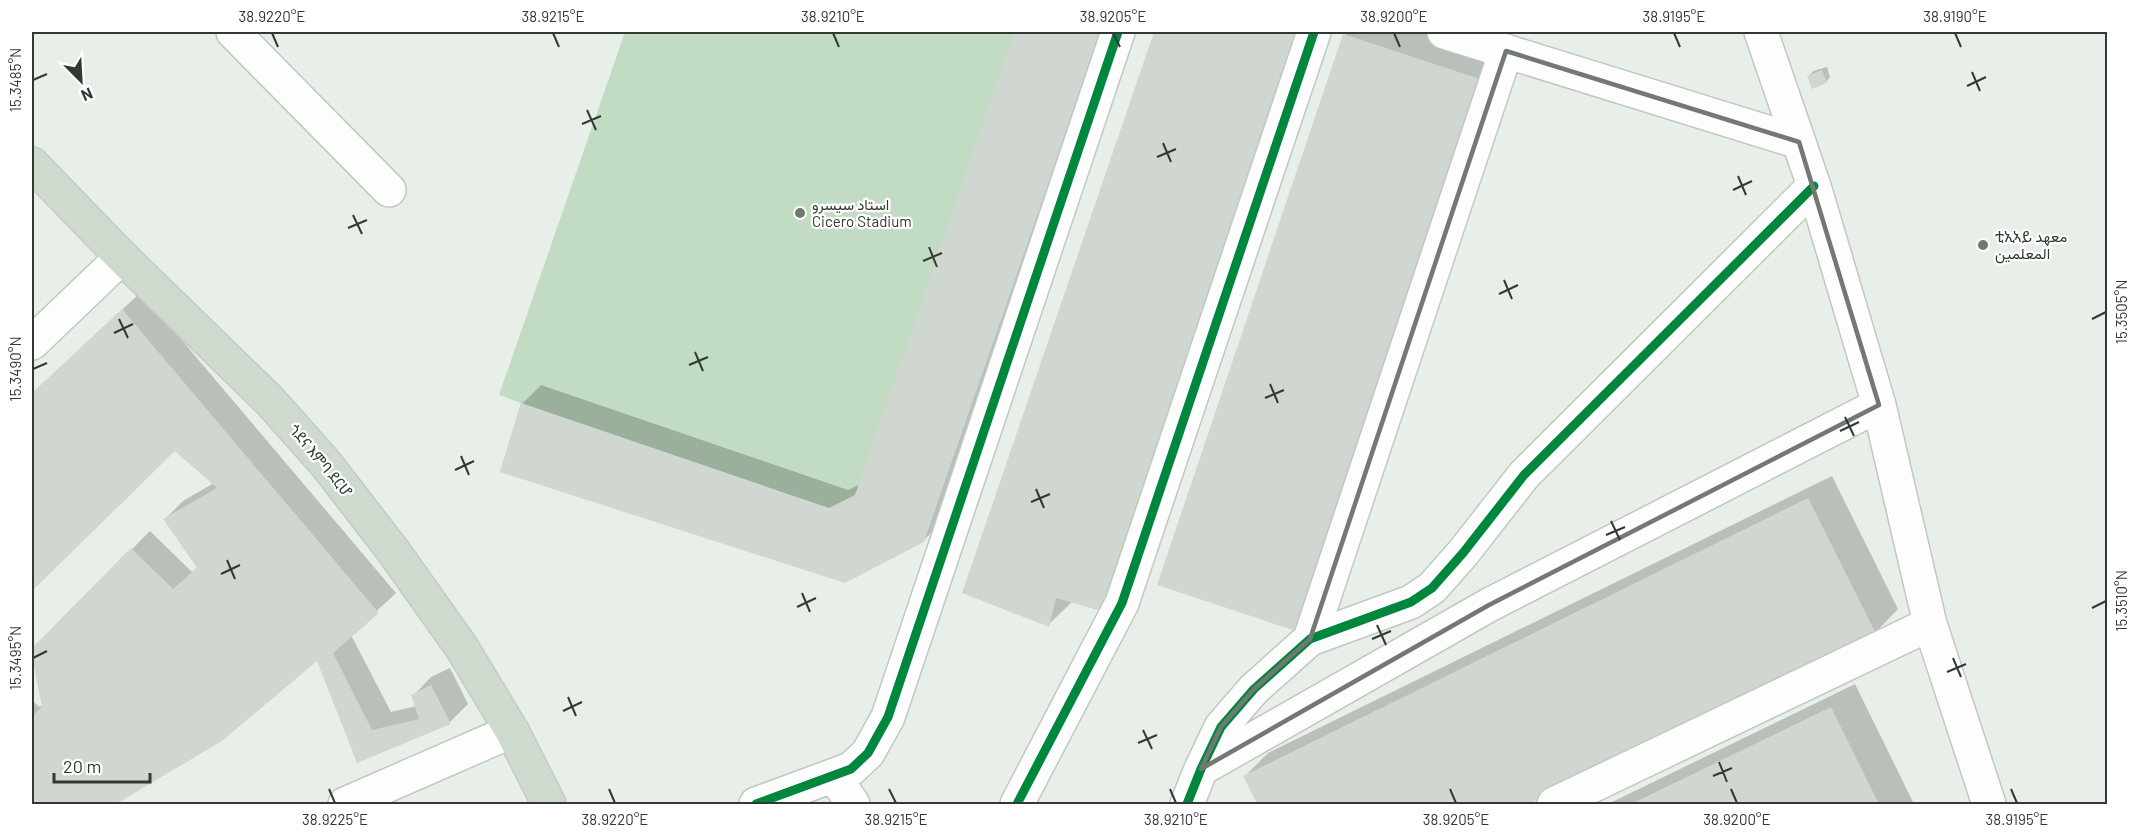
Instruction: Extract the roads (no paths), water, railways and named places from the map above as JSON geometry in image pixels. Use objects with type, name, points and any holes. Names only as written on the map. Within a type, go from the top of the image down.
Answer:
[{"type":"highway","name":"ጎደና እምባ ደርሆ","points":[[32,164],[122,257],[270,401],[326,464],[387,543],[462,648],[512,731],[549,804]]},
{"type":"street","points":[[232,32],[389,190]]},
{"type":"street","points":[[756,804],[851,769],[868,753],[888,717],[1118,32]]},
{"type":"street","points":[[1017,804],[1122,603],[1314,32]]},
{"type":"street","points":[[1444,32],[1799,142]]},
{"type":"street","points":[[1761,32],[1814,186],[1879,405],[1930,624],[1989,804]]},
{"type":"street","points":[[1310,639],[1506,51]]},
{"type":"street","points":[[1187,804],[1221,727],[1254,689],[1310,639],[1411,602],[1432,588],[1463,553],[1524,475],[1814,186]]},
{"type":"street","points":[[32,343],[122,257]]},
{"type":"street","points":[[1201,769],[1489,605],[1879,405]]},
{"type":"street","points":[[1554,804],[1930,624]]},
{"type":"street","points":[[345,804],[512,731]]},
{"type":"street","points":[[834,776],[853,804]]},
{"type":"place","name":"استاد سيسرو Cicero Stadium","points":[[800,213]]},
{"type":"place","name":"ቲኢኣይ معهد المعلمين","points":[[1983,245]]}]
